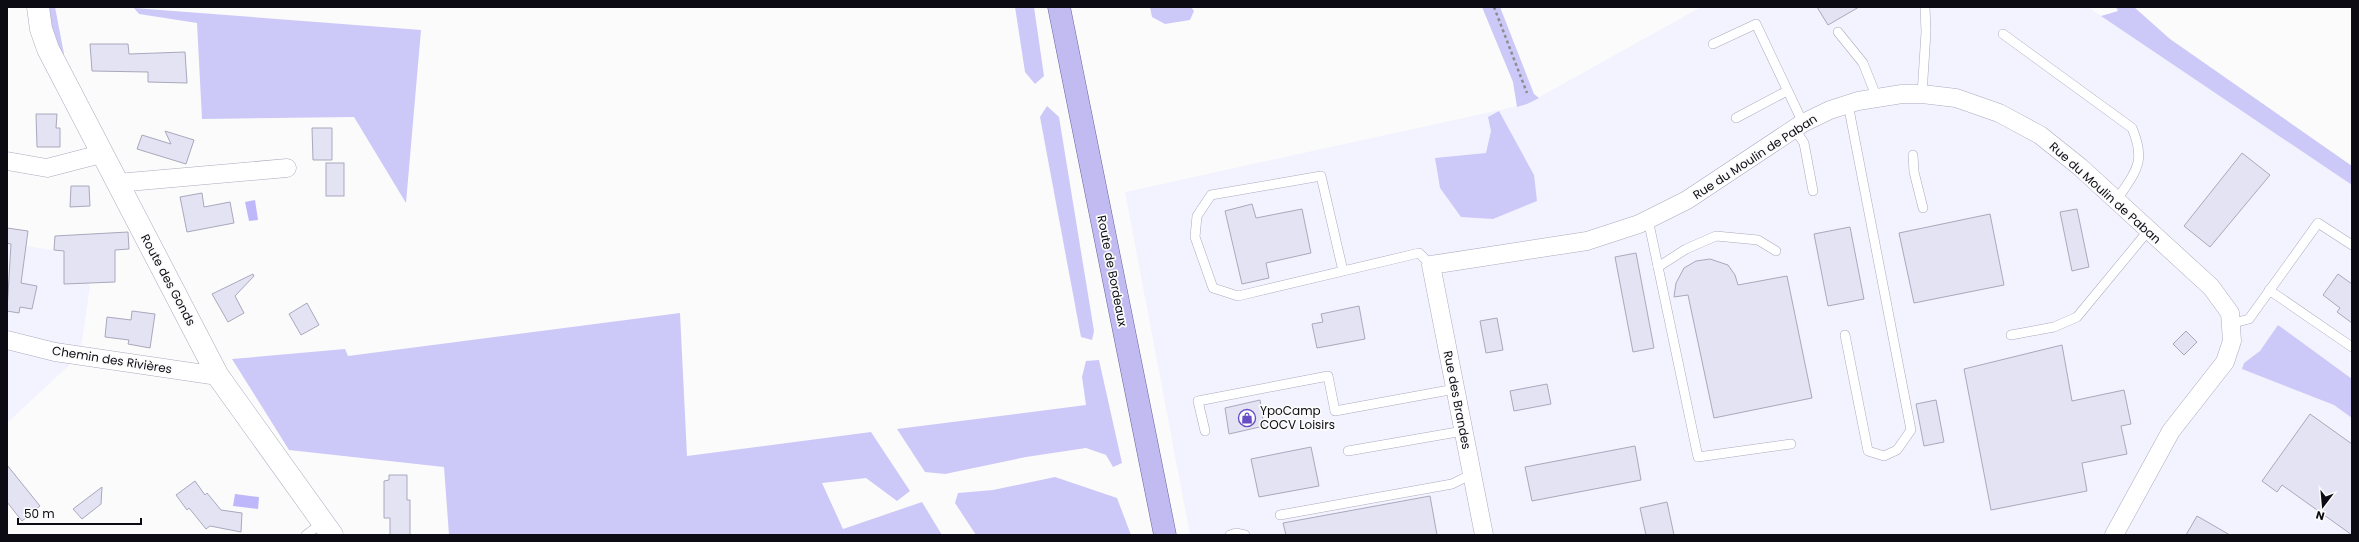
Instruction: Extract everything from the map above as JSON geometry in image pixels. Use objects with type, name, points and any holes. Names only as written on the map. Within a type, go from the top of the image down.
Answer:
[{"type":"main road","name":"Route de Bordeaux","points":[[1064,10],[1165,535]]},
{"type":"street","name":"Route des Gonds","points":[[38,7],[41,29],[48,49],[101,154],[218,376],[328,528]]},
{"type":"street","name":"Rue du Moulin de Paban","points":[[1431,265],[1587,242],[1648,219],[1687,200],[1798,126],[1830,110],[1848,104],[1902,94],[1922,94],[1956,98],[2000,113],[2040,135],[2080,167],[2148,231],[2211,286],[2230,313],[2232,341],[2225,362],[2171,431],[2114,535]]},
{"type":"street","points":[[7,161],[47,168],[101,154]]},
{"type":"street","points":[[117,183],[287,168]]},
{"type":"street","name":"Rue des Brandes","points":[[1431,265],[1484,535]]},
{"type":"street","name":"Chemin des Rivières","points":[[7,340],[55,352],[218,376]]},
{"type":"lane","points":[[1922,94],[1926,32],[1925,7]]},
{"type":"lane","points":[[1713,44],[1756,24],[1788,91],[1804,143],[1813,191]]},
{"type":"lane","points":[[1838,32],[1863,63],[1878,98]]},
{"type":"lane","points":[[2003,34],[2132,128],[2140,147],[2137,170],[2116,201]]},
{"type":"lane","points":[[1736,118],[1788,91]]},
{"type":"lane","points":[[1846,335],[1868,451],[1884,456],[1897,450],[1910,430],[1848,104]]},
{"type":"lane","points":[[1913,155],[1914,172],[1923,208]]},
{"type":"lane","points":[[1343,271],[1321,176],[1211,195],[1197,216],[1195,237],[1213,288],[1238,296],[1419,253],[1431,265]]},
{"type":"lane","points":[[1648,219],[1698,457],[1791,444]]},
{"type":"lane","points":[[2230,324],[2249,319],[2318,223],[2352,245]]},
{"type":"lane","points":[[2012,335],[2054,327],[2077,317],[2148,231]]},
{"type":"lane","points":[[1658,267],[1686,249],[1716,236],[1758,240],[1776,251]]},
{"type":"lane","points":[[2270,290],[2352,347]]},
{"type":"lane","points":[[1205,431],[1198,402],[1328,376],[1335,411],[1455,389]]},
{"type":"lane","points":[[1348,451],[1463,431]]},
{"type":"lane","points":[[1280,515],[1452,484],[1472,474]]},
{"type":"lane","points":[[306,535],[328,528]]},
{"type":"lane","points":[[1230,535],[1236,533],[1244,535]]},
{"type":"path","points":[[1494,7],[1527,93]]},
{"type":"shaded area","points":[[38,7],[55,7],[64,54],[54,60]]},
{"type":"shaded area","points":[[1015,7],[1034,7],[1044,76],[1035,84],[1025,72]]},
{"type":"shaded area","points":[[1150,7],[1191,7],[1194,11],[1190,20],[1165,24],[1152,17]]},
{"type":"shaded area","points":[[1482,7],[1500,7],[1534,94],[1539,98],[1517,107],[1513,82]]},
{"type":"shaded area","points":[[1701,7],[2088,7],[2259,122],[2352,174],[2352,535],[1190,535],[1125,192],[1527,104]]},
{"type":"shaded area","points":[[2116,7],[2134,7],[2170,39],[2352,166],[2352,185],[2101,16],[2118,11]]},
{"type":"shaded area","points":[[134,8],[421,30],[406,203],[354,117],[202,119],[197,23],[139,14]]},
{"type":"shaded area","points":[[1047,106],[1059,117],[1094,331],[1092,340],[1081,337],[1040,117]]},
{"type":"shaded area","points":[[1499,111],[1534,175],[1537,201],[1493,219],[1461,217],[1440,188],[1435,158],[1486,153],[1491,131],[1488,117]]},
{"type":"shaded area","points":[[255,200],[258,220],[249,221],[245,202]]},
{"type":"shaded area","points":[[7,243],[66,252],[90,286],[80,355],[7,423]]},
{"type":"shaded area","points":[[680,313],[687,456],[871,432],[910,491],[897,501],[866,478],[822,483],[843,529],[922,502],[942,535],[449,535],[444,467],[289,450],[232,359],[345,349],[348,356]]},
{"type":"shaded area","points":[[2278,325],[2352,379],[2352,418],[2334,405],[2242,369],[2244,363],[2260,351]]},
{"type":"shaded area","points":[[1099,360],[1122,463],[1113,467],[1106,455],[1086,448],[1026,457],[945,474],[925,472],[897,429],[1086,405],[1082,377],[1086,361]]},
{"type":"shaded area","points":[[1055,477],[1117,498],[1131,535],[976,535],[955,503],[958,493],[993,490]]},
{"type":"shaded area","points":[[235,494],[259,497],[258,509],[233,506]]},
{"type":"building","points":[[1817,7],[1859,7],[1828,25]]},
{"type":"building","points":[[90,44],[128,44],[129,54],[185,52],[187,83],[148,82],[148,72],[92,71]]},
{"type":"building","points":[[36,114],[57,114],[56,128],[60,128],[60,147],[37,147]]},
{"type":"building","points":[[312,128],[332,128],[332,160],[313,160]]},
{"type":"building","points":[[165,131],[194,140],[186,164],[137,149],[142,135],[171,144]]},
{"type":"building","points":[[2242,153],[2270,175],[2210,247],[2184,226]]},
{"type":"building","points":[[326,163],[344,163],[344,196],[326,196]]},
{"type":"building","points":[[71,186],[89,186],[90,206],[70,207]]},
{"type":"building","points":[[202,193],[204,207],[230,202],[234,223],[187,232],[180,197]]},
{"type":"building","points":[[1252,204],[1256,218],[1302,209],[1311,253],[1266,263],[1269,278],[1242,284],[1225,211]]},
{"type":"building","points":[[2077,209],[2089,267],[2072,271],[2060,212]]},
{"type":"building","points":[[1990,214],[2004,285],[1914,303],[1899,233]]},
{"type":"building","points":[[1850,227],[1864,299],[1828,306],[1814,234]]},
{"type":"building","points":[[7,228],[28,231],[21,283],[37,286],[32,309],[20,307],[19,313],[7,311],[11,244],[7,243]]},
{"type":"building","points":[[128,232],[129,249],[115,250],[115,282],[64,284],[64,251],[54,250],[55,236]]},
{"type":"building","points":[[1636,253],[1654,348],[1633,352],[1615,257]]},
{"type":"building","points":[[1710,259],[1728,265],[1735,275],[1738,285],[1787,276],[1812,398],[1714,418],[1688,295],[1674,297],[1676,283],[1684,268],[1696,261]]},
{"type":"building","points":[[253,274],[254,276],[235,296],[244,313],[228,322],[212,294]]},
{"type":"building","points":[[2338,274],[2352,284],[2352,323],[2337,312],[2340,308],[2323,295]]},
{"type":"building","points":[[307,303],[319,325],[301,335],[289,314]]},
{"type":"building","points":[[1359,306],[1365,339],[1317,348],[1312,324],[1323,322],[1321,314]]},
{"type":"building","points":[[132,311],[155,314],[150,348],[128,344],[129,340],[105,337],[107,317],[131,320]]},
{"type":"building","points":[[1497,318],[1503,350],[1486,353],[1480,321]]},
{"type":"building","points":[[2186,331],[2197,342],[2184,355],[2173,344]]},
{"type":"building","points":[[2062,345],[2072,401],[2124,390],[2131,424],[2121,426],[2127,454],[2082,463],[2087,491],[1991,510],[1964,369]]},
{"type":"building","points":[[1547,384],[1551,404],[1514,411],[1510,391]]},
{"type":"building","points":[[1260,400],[1264,426],[1229,434],[1225,408]]},
{"type":"building","points":[[1936,400],[1944,442],[1924,446],[1916,404]]},
{"type":"building","points":[[2310,414],[2352,444],[2352,535],[2282,485],[2277,492],[2262,481]]},
{"type":"building","points":[[1635,446],[1641,480],[1532,501],[1525,467]]},
{"type":"building","points":[[1311,447],[1319,486],[1259,497],[1251,459]]},
{"type":"building","points":[[7,465],[40,506],[22,521],[7,502]]},
{"type":"building","points":[[389,475],[407,475],[407,500],[410,500],[410,535],[390,535],[390,518],[384,518],[384,481],[389,480]]},
{"type":"building","points":[[195,481],[205,495],[207,493],[221,510],[242,513],[241,532],[210,526],[206,529],[189,508],[187,510],[176,495]]},
{"type":"building","points":[[102,487],[101,504],[82,519],[73,509]]},
{"type":"building","points":[[1430,496],[1437,535],[1286,535],[1283,523]]},
{"type":"building","points":[[1667,502],[1674,535],[1646,535],[1640,508]]},
{"type":"building","points":[[2197,516],[2230,535],[2186,535]]},
{"type":"place","name":"YpoCamp COCV Loisirs","points":[[1247,418]]}]
